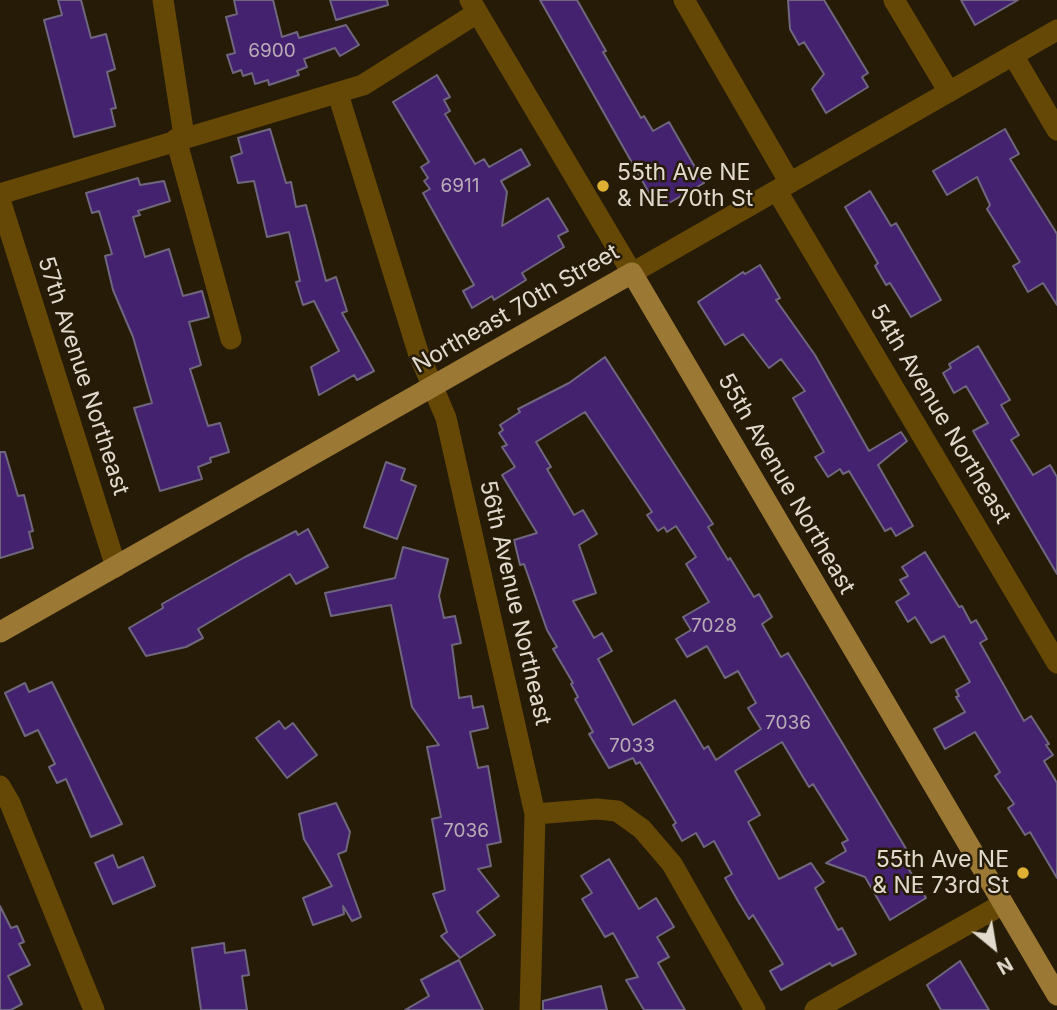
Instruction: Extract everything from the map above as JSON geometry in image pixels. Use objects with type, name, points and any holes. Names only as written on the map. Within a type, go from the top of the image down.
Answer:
[{"type":"main road","name":"Northeast 70th Street","points":[[0,632],[632,274]]},
{"type":"main road","name":"55th Avenue Northeast","points":[[632,274],[1057,995]]},
{"type":"street","points":[[163,0],[180,138],[230,339]]},
{"type":"street","name":"54th Avenue Northeast","points":[[684,0],[783,187],[1057,663]]},
{"type":"street","points":[[894,0],[949,92]]},
{"type":"street","points":[[0,194],[363,85],[473,6]]},
{"type":"street","name":"55th Avenue Northeast","points":[[473,6],[632,274]]},
{"type":"street","name":"Northeast 70th Street","points":[[632,274],[1057,30]]},
{"type":"street","points":[[1013,55],[1057,130]]},
{"type":"street","name":"56th Avenue Northeast","points":[[338,94],[418,352],[446,418],[535,814]]},
{"type":"street","name":"57th Avenue Northeast","points":[[0,200],[116,567]]},
{"type":"street","points":[[0,786],[10,803],[94,1010]]},
{"type":"street","points":[[530,1010],[535,814],[597,808],[617,811],[642,829],[672,864],[755,1010]]},
{"type":"street","points":[[815,1010],[1003,905]]},
{"type":"building","points":[[58,0],[81,0],[91,38],[106,34],[115,69],[107,72],[116,108],[111,109],[115,126],[74,137],[44,20],[62,15]]},
{"type":"building","points":[[234,0],[273,0],[282,37],[297,32],[299,38],[346,25],[359,45],[340,56],[335,48],[304,59],[307,67],[297,71],[299,75],[269,85],[268,80],[255,84],[252,73],[243,76],[241,70],[233,73],[227,55],[235,53],[226,17],[237,14]]},
{"type":"building","points":[[330,0],[387,0],[388,5],[336,20]]},
{"type":"building","points":[[540,0],[577,0],[641,118],[644,116],[653,131],[669,122],[704,183],[662,207],[655,196],[652,198]]},
{"type":"building","points":[[788,0],[824,0],[868,73],[862,77],[868,87],[826,113],[812,89],[824,74],[804,42],[799,45],[790,29]]},
{"type":"building","points":[[961,0],[1018,0],[975,25]]},
{"type":"building","points":[[437,75],[450,97],[444,100],[450,111],[445,114],[475,164],[484,159],[489,167],[521,149],[530,165],[501,181],[507,192],[502,226],[548,198],[568,231],[558,236],[564,247],[522,273],[526,280],[494,300],[492,296],[472,308],[463,291],[474,285],[423,193],[430,189],[424,181],[428,178],[421,167],[429,162],[393,102]]},
{"type":"building","points":[[270,129],[286,183],[291,182],[296,207],[306,205],[326,281],[336,277],[347,311],[342,313],[374,371],[357,380],[354,375],[319,395],[311,367],[339,351],[314,301],[303,305],[296,282],[300,281],[289,232],[267,237],[254,181],[238,183],[231,157],[242,153],[238,138]]},
{"type":"building","points":[[1005,129],[1019,154],[1010,159],[1057,234],[1057,305],[1043,283],[1028,292],[1013,266],[1020,262],[987,209],[990,205],[977,177],[947,195],[933,171]]},
{"type":"building","points":[[138,178],[140,185],[164,181],[170,201],[138,211],[140,215],[133,217],[145,257],[169,249],[183,296],[202,291],[209,317],[189,322],[201,365],[190,369],[208,426],[220,423],[229,452],[210,458],[211,462],[198,467],[202,479],[160,491],[134,408],[152,403],[133,337],[113,290],[105,256],[112,254],[99,211],[92,213],[86,193]]},
{"type":"building","points":[[870,191],[891,226],[896,223],[941,300],[911,317],[890,283],[886,285],[875,266],[878,263],[845,207]]},
{"type":"building","points":[[760,265],[780,298],[776,300],[815,355],[869,451],[901,432],[907,441],[878,465],[913,526],[896,536],[891,528],[885,531],[849,471],[843,474],[840,469],[828,477],[815,457],[824,452],[793,398],[805,391],[781,359],[769,368],[743,334],[725,345],[698,302],[743,272],[745,274]]},
{"type":"building","points":[[978,346],[1010,400],[1001,405],[1019,435],[1011,440],[1033,475],[1050,465],[1057,477],[1057,574],[973,431],[988,423],[966,386],[954,393],[943,373],[951,368],[949,364]]},
{"type":"building","points":[[605,357],[713,524],[708,527],[728,560],[730,558],[754,597],[759,594],[772,617],[762,624],[781,657],[788,653],[908,852],[901,856],[926,898],[890,920],[865,877],[826,863],[846,851],[842,843],[848,840],[813,784],[809,787],[782,742],[735,771],[760,815],[748,822],[779,879],[811,863],[824,882],[815,888],[838,930],[842,928],[856,954],[832,966],[830,963],[781,990],[770,971],[783,964],[753,915],[749,919],[725,878],[732,874],[714,841],[704,847],[696,833],[682,841],[673,825],[676,823],[640,762],[636,764],[633,758],[609,768],[589,734],[593,732],[575,699],[578,697],[571,684],[573,683],[553,649],[557,647],[547,630],[524,564],[520,565],[514,540],[537,533],[502,475],[515,467],[502,447],[507,445],[499,433],[503,430],[500,425],[520,412],[518,409],[569,383]],"holes":[[[585,412],[652,512],[647,515],[658,531],[664,527],[667,532],[676,526],[696,557],[686,564],[709,602],[683,617],[691,630],[676,639],[687,657],[707,646],[725,678],[738,671],[756,703],[748,708],[761,729],[716,760],[708,746],[704,749],[675,700],[633,725],[598,659],[612,651],[602,633],[594,638],[573,601],[596,593],[579,545],[597,534],[583,510],[574,515],[547,469],[551,467],[536,442]]]},
{"type":"building","points":[[0,452],[5,452],[18,496],[24,495],[33,531],[29,532],[33,548],[0,558]]},
{"type":"building","points":[[386,462],[405,469],[401,480],[416,486],[397,539],[364,527]]},
{"type":"building","points":[[308,529],[328,567],[296,584],[290,574],[198,629],[203,638],[186,647],[146,656],[129,628],[163,608],[162,604],[245,557],[296,531],[298,535]]},
{"type":"building","points":[[403,547],[448,559],[439,596],[444,618],[455,616],[461,643],[452,645],[459,698],[471,696],[473,708],[483,706],[488,728],[470,732],[478,768],[488,766],[501,842],[487,845],[491,866],[478,869],[499,896],[477,912],[495,935],[460,958],[441,936],[447,932],[433,894],[445,890],[432,819],[441,817],[427,747],[439,745],[412,707],[391,605],[331,616],[325,593],[395,578]]},
{"type":"building","points":[[925,552],[971,623],[976,620],[987,639],[980,643],[1024,721],[1031,716],[1049,744],[1046,745],[1053,755],[1044,761],[1057,783],[1057,878],[1030,832],[1025,835],[1008,808],[1014,804],[995,776],[1000,772],[975,732],[945,749],[934,729],[965,712],[956,697],[959,696],[956,690],[970,682],[944,636],[931,643],[915,617],[908,622],[896,602],[909,594],[900,580],[908,576],[902,567]]},
{"type":"building","points":[[52,682],[122,824],[91,837],[66,779],[57,783],[49,767],[55,764],[38,730],[25,736],[5,693],[25,683],[29,692]]},
{"type":"building","points":[[279,721],[285,729],[293,723],[317,755],[287,778],[256,738]]},
{"type":"building","points":[[336,803],[350,832],[346,851],[338,854],[361,917],[352,921],[343,906],[344,914],[313,925],[303,898],[332,886],[304,839],[299,814]]},
{"type":"building","points":[[113,855],[118,868],[143,857],[155,886],[113,904],[95,863]]},
{"type":"building","points":[[609,859],[639,909],[656,898],[674,927],[657,937],[669,957],[658,963],[685,1010],[644,1010],[626,980],[638,977],[613,933],[605,937],[582,899],[592,893],[581,876]]},
{"type":"building","points":[[0,906],[11,928],[17,926],[24,942],[19,944],[30,965],[8,976],[22,1004],[11,1010],[0,1010]]},
{"type":"building","points":[[224,943],[225,953],[245,950],[249,975],[242,976],[247,1010],[201,1010],[192,948]]},
{"type":"building","points":[[459,960],[483,1010],[405,1010],[429,996],[421,980]]},
{"type":"building","points":[[960,961],[989,1010],[941,1010],[927,985]]},
{"type":"building","points":[[601,986],[607,1010],[543,1010],[543,1001]]},
{"type":"place","name":"55th Ave NE & NE 70th St","points":[[603,186]]},
{"type":"place","name":"55th Ave NE & NE 73rd St","points":[[1023,873]]}]
